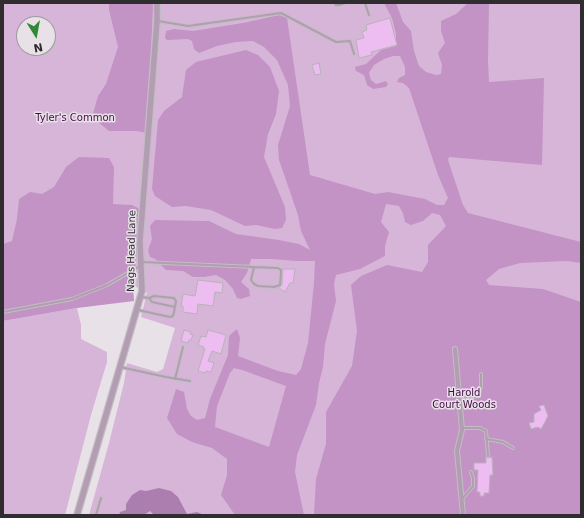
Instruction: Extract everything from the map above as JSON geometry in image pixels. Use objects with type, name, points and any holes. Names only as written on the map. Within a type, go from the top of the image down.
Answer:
[{"type":"street","name":"Nags Head Lane","points":[[77,515],[142,291],[140,241],[142,201],[157,21],[157,3]]},
{"type":"street","points":[[455,349],[462,428],[457,451],[463,515]]},
{"type":"lane","points":[[335,3],[336,5],[339,5],[345,3]]},
{"type":"lane","points":[[365,3],[369,15]]},
{"type":"lane","points":[[157,21],[188,26],[281,13],[336,42],[350,41],[354,54]]},
{"type":"lane","points":[[3,312],[72,299],[107,285],[140,264],[254,267],[279,269],[281,273],[280,284],[274,287],[254,284],[251,280],[254,267]]},
{"type":"lane","points":[[136,310],[171,317],[173,315],[176,301],[174,298],[154,296],[149,298],[140,296]]},
{"type":"lane","points":[[149,298],[152,302],[175,307]]},
{"type":"lane","points":[[174,379],[183,347]]},
{"type":"lane","points":[[120,367],[142,373],[190,381]]},
{"type":"lane","points":[[460,397],[473,398],[478,396],[481,387],[481,374]]},
{"type":"lane","points":[[462,428],[480,428],[486,431],[488,456]]},
{"type":"lane","points":[[486,439],[503,442],[513,448]]},
{"type":"lane","points":[[462,500],[473,486],[471,472]]},
{"type":"lane","points":[[96,515],[100,498]]},
{"type":"green space","points":[[3,3],[581,3],[581,515],[89,515],[124,383],[127,363],[157,372],[163,369],[175,328],[141,317],[147,293],[133,285],[3,304]]},
{"type":"green space","points":[[109,3],[153,3],[148,133],[136,131],[109,131],[92,117],[98,96],[106,84],[118,47],[109,10]]},
{"type":"green space","name":"Harold Court Woods","points":[[384,3],[396,3],[403,22],[411,31],[414,51],[419,66],[426,72],[436,75],[441,74],[442,65],[438,53],[445,43],[441,31],[441,21],[456,14],[468,3],[489,3],[489,82],[544,78],[542,165],[449,157],[448,160],[463,205],[468,213],[581,242],[581,263],[567,261],[520,263],[499,269],[486,280],[489,285],[543,289],[581,302],[581,515],[314,515],[316,479],[326,444],[326,412],[352,366],[357,331],[351,285],[361,276],[387,265],[422,272],[428,262],[428,245],[446,226],[440,215],[432,213],[423,221],[411,225],[405,222],[403,213],[399,206],[386,204],[381,222],[389,232],[385,246],[385,256],[360,269],[336,275],[334,284],[336,301],[325,344],[323,367],[316,405],[297,455],[295,472],[304,515],[235,515],[221,495],[227,475],[227,459],[212,448],[192,442],[177,434],[167,418],[176,389],[184,392],[187,409],[191,416],[197,420],[205,418],[210,399],[228,355],[229,336],[237,329],[240,338],[238,356],[278,371],[296,375],[301,369],[308,343],[315,261],[251,259],[247,273],[241,282],[249,289],[250,296],[241,299],[237,298],[233,289],[225,280],[216,275],[193,277],[183,271],[166,270],[155,259],[150,257],[148,250],[152,239],[150,226],[155,220],[209,221],[236,234],[299,244],[310,250],[301,231],[298,215],[279,160],[278,145],[290,106],[288,85],[277,60],[264,47],[253,41],[236,42],[217,46],[199,53],[194,49],[192,41],[188,39],[167,40],[165,38],[166,31],[174,29],[193,31],[243,23],[279,15],[287,18],[310,175],[375,194],[388,192],[425,199],[437,205],[444,205],[448,198],[438,175],[409,88],[403,83],[397,82],[399,78],[405,75],[405,67],[400,56],[393,56],[384,59],[374,65],[369,73],[371,80],[376,84],[386,81],[388,84],[386,87],[373,89],[367,85],[364,75],[356,71],[355,67],[366,64],[381,50],[396,46],[396,34],[392,18]],"holes":[[[234,368],[286,386],[269,447],[215,427],[217,406],[230,373]]]},
{"type":"green space","points":[[246,50],[258,55],[270,67],[279,91],[276,114],[268,134],[264,157],[285,207],[286,220],[282,228],[275,229],[256,225],[245,226],[211,210],[186,206],[172,207],[155,196],[152,189],[158,120],[164,111],[182,97],[186,70],[196,62]]},
{"type":"green space","points":[[79,157],[109,158],[114,167],[113,204],[132,205],[142,210],[133,285],[134,301],[77,308],[3,321],[3,244],[12,241],[17,219],[19,199],[30,192],[42,194],[54,187],[66,167]]},
{"type":"green space","points":[[77,308],[81,325],[81,339],[107,352],[107,362],[91,415],[65,515],[3,515],[3,321]]},
{"type":"shaded area","points":[[159,488],[171,491],[178,497],[187,514],[197,512],[204,515],[154,515],[150,511],[144,515],[119,515],[120,512],[126,510],[126,504],[132,495],[140,490],[146,491]]},
{"type":"building","points":[[390,18],[397,45],[371,52],[372,55],[359,58],[356,40],[364,38],[362,32],[367,30],[366,25]]},
{"type":"building","points":[[319,63],[321,74],[315,75],[312,65]]},
{"type":"building","points":[[283,269],[295,269],[293,283],[290,283],[285,292],[279,288],[282,285]]},
{"type":"building","points":[[198,280],[223,283],[222,293],[215,292],[213,306],[198,304],[197,314],[183,312],[183,306],[181,306],[183,294],[195,296]]},
{"type":"building","points":[[184,330],[191,332],[190,334],[193,335],[188,343],[181,341]]},
{"type":"building","points":[[208,330],[226,335],[221,354],[212,351],[208,361],[214,363],[211,372],[206,371],[205,373],[198,371],[205,349],[203,349],[204,347],[198,345],[201,336],[206,337]]},
{"type":"building","points":[[544,405],[548,416],[545,422],[541,429],[538,427],[531,429],[529,423],[534,422],[534,414],[541,410],[539,406]]},
{"type":"building","points":[[486,457],[492,457],[493,475],[490,475],[489,493],[484,493],[484,496],[480,496],[480,492],[477,492],[478,470],[474,470],[474,463],[486,463]]},
{"type":"park label","name":"Tyler's Common","points":[[75,118]]}]
